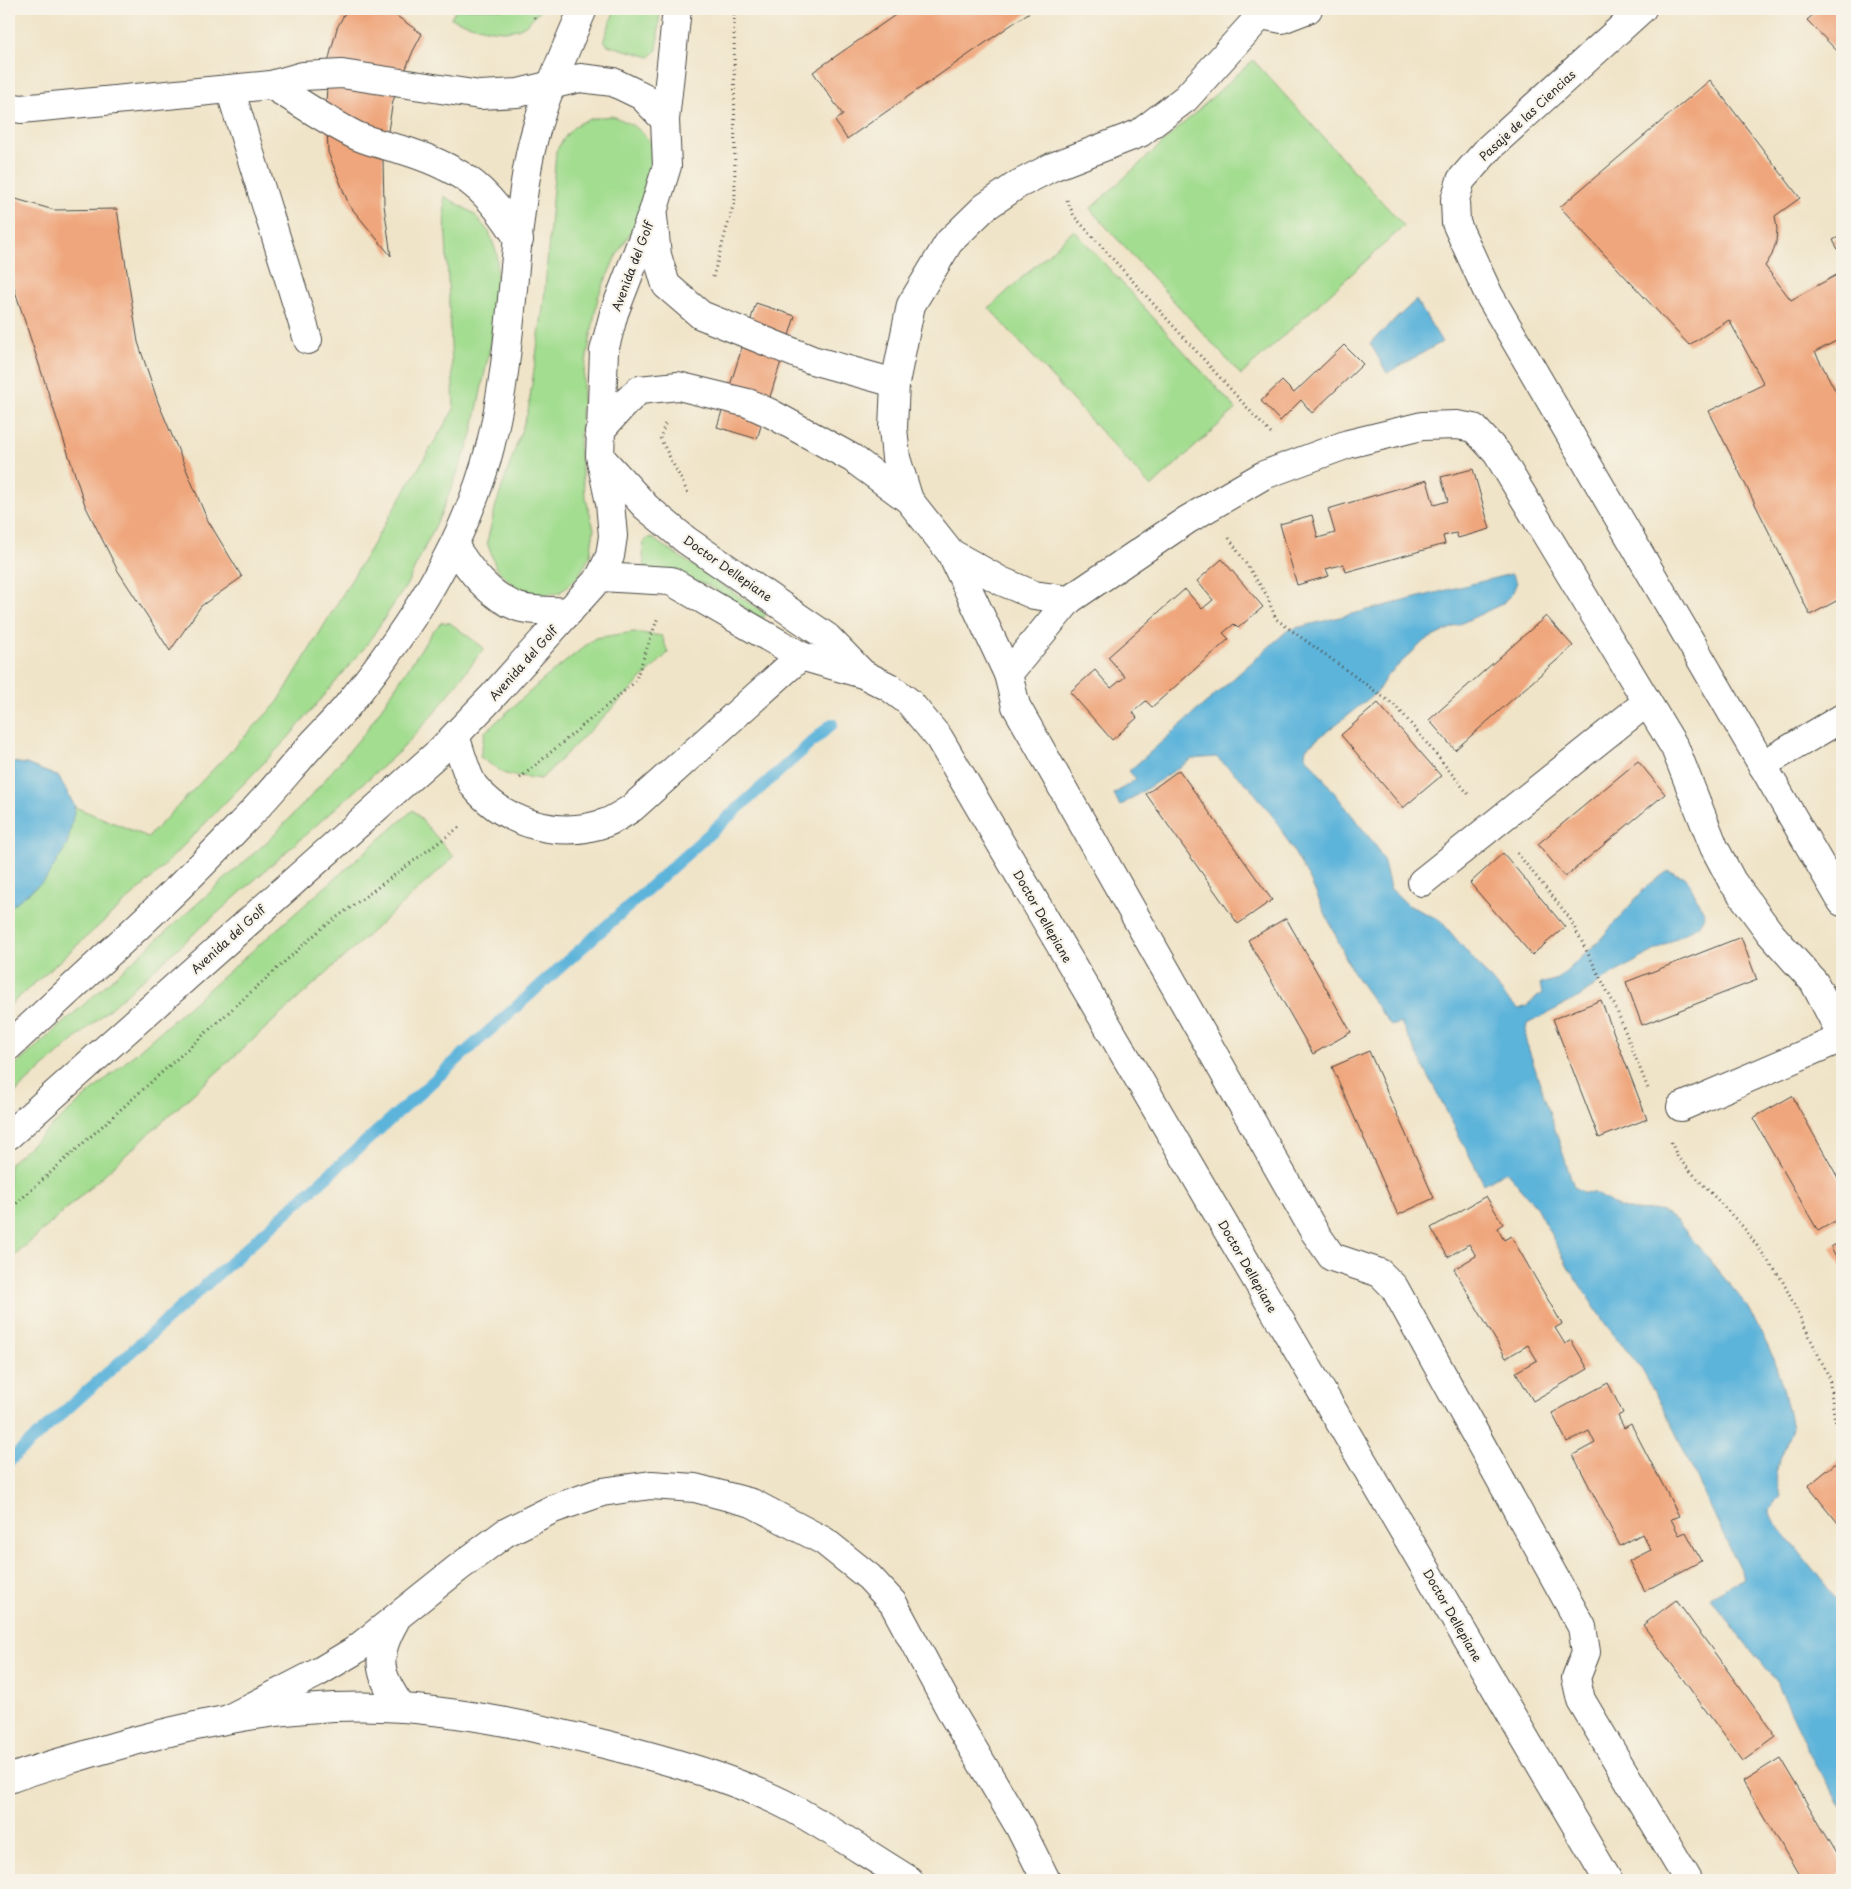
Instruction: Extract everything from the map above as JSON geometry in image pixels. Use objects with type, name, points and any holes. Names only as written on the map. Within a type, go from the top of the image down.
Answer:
[{"type":"street","points":[[9,1046],[178,888],[236,830],[346,707],[406,626],[454,545],[474,496],[490,448],[502,385],[522,199],[531,150],[549,87],[583,9]]},
{"type":"street","name":"Avenida del Golf","points":[[9,1135],[455,736],[600,576],[610,556],[613,536],[610,503],[600,444],[604,351],[614,313],[653,212],[667,166],[666,120],[677,9]]},
{"type":"street","points":[[909,500],[896,458],[892,428],[894,383],[911,305],[949,242],[985,207],[1017,185],[1052,167],[1140,133],[1186,98],[1260,12],[1282,19],[1308,9]]},
{"type":"street","name":"Pasaje de las Ciencias","points":[[1642,9],[1490,148],[1461,180],[1455,200],[1456,223],[1489,295],[1842,902]]},
{"type":"street","points":[[9,107],[22,109],[271,85],[303,76],[342,74],[480,95],[518,93],[580,78],[613,82],[642,96],[666,120]]},
{"type":"street","points":[[271,85],[358,136],[416,155],[458,172],[483,191],[502,211],[519,240]]},
{"type":"street","points":[[230,89],[308,340]]},
{"type":"street","points":[[653,212],[657,255],[666,285],[701,315],[812,360],[894,383]]},
{"type":"street","points":[[600,444],[622,405],[640,390],[678,386],[748,403],[852,458],[909,500],[951,554],[1008,674],[1016,706],[1314,1231],[1332,1256],[1380,1273],[1394,1287],[1582,1628],[1586,1652],[1576,1678],[1581,1700],[1688,1880]]},
{"type":"street","points":[[1008,674],[1069,600],[1209,506],[1264,474],[1348,444],[1422,426],[1457,425],[1474,428],[1497,453],[1675,748],[1714,847],[1732,881],[1770,933],[1814,982],[1842,1037],[1681,1107]]},
{"type":"street","name":"Doctor Dellepiane","points":[[600,444],[646,507],[686,540],[827,637],[863,674]]},
{"type":"street","points":[[454,545],[472,573],[492,591],[519,607],[569,612]]},
{"type":"street","points":[[951,554],[1001,582],[1034,595],[1069,600]]},
{"type":"street","name":"Doctor Dellepiane","points":[[600,576],[671,581],[801,656],[863,674],[889,687],[909,702],[939,738],[1608,1880]]},
{"type":"street","points":[[455,736],[473,785],[503,812],[528,825],[568,829],[606,823],[632,808],[801,656]]},
{"type":"street","points":[[1422,882],[1647,702]]},
{"type":"street","points":[[1762,765],[1842,718]]},
{"type":"street","points":[[232,1717],[318,1673],[354,1651],[505,1533],[553,1509],[602,1492],[660,1485],[695,1488],[752,1503],[824,1541],[869,1577],[893,1603],[953,1715],[1019,1826],[1041,1875]]},
{"type":"street","points":[[396,1619],[383,1642],[380,1663],[388,1689],[402,1708]]},
{"type":"street","points":[[9,1779],[128,1742],[232,1717],[334,1707],[402,1708],[472,1716],[560,1733],[635,1752],[717,1777],[790,1808],[909,1880]]},
{"type":"path","points":[[534,18],[539,9]]},
{"type":"path","points":[[701,315],[735,199],[734,9]]},
{"type":"path","points":[[1052,167],[1074,216],[1273,436],[1282,468]]},
{"type":"path","points":[[678,386],[660,438],[695,506],[686,540]]},
{"type":"path","points":[[1209,506],[1266,594],[1276,620],[1397,707]]},
{"type":"path","points":[[9,1210],[321,929],[435,847],[635,682],[671,581]]},
{"type":"path","points":[[1578,934],[1608,994],[1650,1093]]},
{"type":"path","points":[[1667,1134],[1678,1158],[1744,1228],[1782,1280],[1829,1377],[1835,1422],[1842,1434]]},
{"type":"green space","points":[[456,9],[541,9],[521,28],[501,31],[475,26],[451,18]]},
{"type":"green space","points":[[615,9],[660,9],[657,50],[650,57],[607,45],[604,39]]},
{"type":"green space","points":[[1253,60],[1404,226],[1241,375],[1090,209]]},
{"type":"green space","points":[[612,116],[639,130],[649,140],[658,154],[643,212],[615,258],[598,297],[584,373],[579,449],[585,495],[594,529],[590,556],[578,577],[559,593],[537,595],[516,588],[496,568],[487,542],[496,505],[528,411],[544,301],[556,151],[567,134],[578,124],[592,119]]},
{"type":"green space","points":[[444,196],[473,213],[489,232],[497,254],[497,289],[491,343],[471,438],[441,514],[406,586],[365,647],[288,738],[150,880],[9,1006],[9,762],[26,764],[59,777],[75,807],[148,837],[278,702],[454,409]]},
{"type":"green space","points":[[1074,230],[1236,409],[1151,487],[989,308]]},
{"type":"green space","points":[[650,537],[766,614],[763,619],[709,586],[685,577],[645,568],[644,541]]},
{"type":"green space","points":[[442,622],[450,623],[484,648],[436,711],[402,749],[9,1098],[9,1071],[269,840],[311,796],[366,731],[433,631]]},
{"type":"green space","points":[[634,632],[662,636],[668,653],[541,779],[505,774],[480,757],[485,732],[544,679],[595,638]]},
{"type":"green space","points":[[413,810],[454,857],[9,1261],[9,1164]]},
{"type":"water","points":[[1416,300],[1442,342],[1387,373],[1370,343]]},
{"type":"water","points":[[1511,574],[1517,582],[1512,594],[1502,604],[1424,641],[1386,677],[1377,692],[1306,748],[1305,755],[1376,846],[1384,862],[1390,888],[1408,905],[1440,920],[1509,1001],[1519,1009],[1527,1006],[1542,993],[1540,984],[1558,979],[1598,942],[1646,887],[1668,871],[1686,877],[1705,915],[1698,926],[1604,979],[1581,996],[1527,1024],[1525,1038],[1574,1187],[1583,1192],[1595,1193],[1618,1207],[1634,1211],[1659,1210],[1677,1221],[1749,1308],[1772,1355],[1783,1388],[1792,1428],[1775,1473],[1780,1496],[1770,1510],[1774,1520],[1842,1606],[1842,1809],[1815,1763],[1777,1683],[1709,1597],[1744,1578],[1669,1419],[1641,1368],[1606,1325],[1569,1268],[1535,1205],[1506,1171],[1484,1184],[1401,1023],[1391,1026],[1352,971],[1310,880],[1275,819],[1249,786],[1216,757],[1192,759],[1120,806],[1114,794],[1136,779],[1129,771],[1288,630]]},
{"type":"water","points":[[9,762],[26,764],[59,777],[75,807],[67,845],[46,879],[9,908]]},
{"type":"building","points":[[347,9],[387,9],[422,34],[413,51],[393,101],[383,160],[384,205],[391,256],[349,205],[328,152],[326,102],[329,58],[337,28]]},
{"type":"building","points":[[904,9],[1034,9],[847,139],[835,121],[843,115],[813,72]]},
{"type":"building","points":[[1820,9],[1842,9],[1842,56],[1807,20]]},
{"type":"building","points":[[1710,80],[1800,198],[1775,216],[1776,242],[1772,255],[1765,266],[1791,300],[1842,272],[1842,338],[1815,352],[1842,403],[1842,598],[1810,615],[1709,411],[1764,384],[1729,320],[1689,345],[1560,207]]},
{"type":"building","points":[[9,197],[54,210],[117,209],[138,342],[158,402],[207,519],[242,577],[201,606],[170,651],[118,571],[85,505],[14,288],[9,257]]},
{"type":"building","points":[[1842,235],[1842,257],[1833,240]]},
{"type":"building","points":[[756,303],[795,316],[757,439],[717,427]]},
{"type":"building","points":[[1344,345],[1363,364],[1312,413],[1301,400],[1280,421],[1261,401],[1282,381],[1294,393]]},
{"type":"building","points":[[1473,469],[1490,529],[1458,538],[1456,533],[1443,536],[1445,544],[1346,572],[1344,564],[1326,569],[1329,576],[1297,585],[1280,524],[1312,515],[1318,538],[1335,533],[1328,509],[1427,480],[1434,505],[1448,501],[1441,477]]},
{"type":"building","points":[[1222,559],[1263,607],[1238,628],[1234,624],[1223,633],[1229,639],[1152,707],[1146,701],[1133,712],[1137,718],[1112,740],[1070,692],[1095,670],[1111,688],[1125,677],[1108,657],[1185,589],[1202,609],[1213,600],[1197,581]]},
{"type":"building","points":[[1546,616],[1573,646],[1455,750],[1429,720]]},
{"type":"building","points":[[1378,703],[1441,776],[1403,808],[1341,735]]},
{"type":"building","points":[[1638,761],[1665,794],[1565,877],[1538,844]]},
{"type":"building","points":[[1179,770],[1272,900],[1238,924],[1146,794]]},
{"type":"building","points":[[1503,853],[1565,927],[1532,955],[1470,883]]},
{"type":"building","points":[[1286,918],[1351,1032],[1313,1054],[1248,940]]},
{"type":"building","points":[[1741,937],[1757,980],[1642,1025],[1626,982]]},
{"type":"building","points":[[1601,1000],[1647,1119],[1599,1138],[1553,1019]]},
{"type":"building","points":[[1369,1051],[1434,1198],[1398,1215],[1332,1067]]},
{"type":"building","points":[[1792,1096],[1842,1185],[1842,1217],[1818,1231],[1753,1118]]},
{"type":"building","points":[[1486,1196],[1503,1224],[1497,1228],[1504,1240],[1511,1236],[1562,1324],[1555,1328],[1565,1344],[1571,1340],[1588,1369],[1533,1401],[1516,1372],[1537,1360],[1528,1345],[1506,1358],[1454,1269],[1476,1256],[1469,1244],[1448,1257],[1431,1228]]},
{"type":"building","points":[[1842,1241],[1842,1268],[1831,1247]]},
{"type":"building","points":[[1608,1383],[1623,1413],[1618,1416],[1624,1428],[1631,1424],[1679,1516],[1671,1519],[1679,1535],[1686,1532],[1701,1561],[1645,1591],[1629,1561],[1651,1550],[1642,1534],[1620,1546],[1573,1455],[1595,1443],[1589,1431],[1567,1442],[1552,1413]]},
{"type":"building","points":[[1842,1458],[1842,1528],[1808,1486]]},
{"type":"building","points":[[1676,1600],[1776,1737],[1743,1761],[1643,1625]]},
{"type":"building","points":[[1780,1758],[1842,1862],[1842,1872],[1828,1880],[1802,1880],[1743,1781]]},
{"type":"waterway","points":[[9,1461],[832,724]]}]
